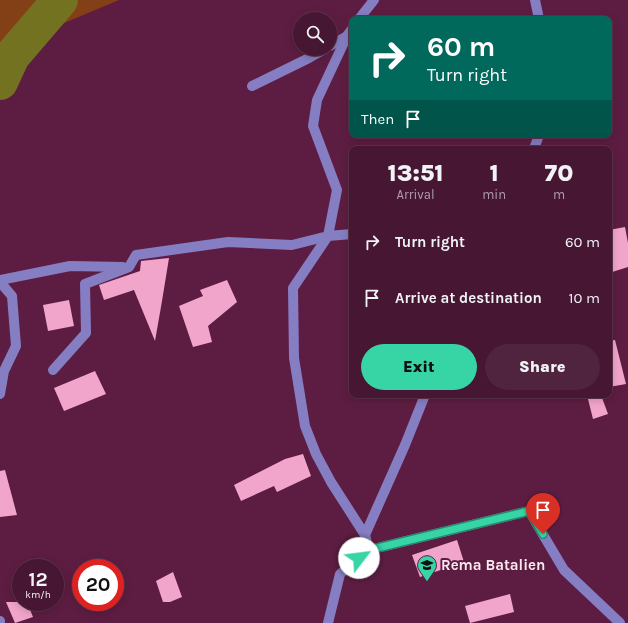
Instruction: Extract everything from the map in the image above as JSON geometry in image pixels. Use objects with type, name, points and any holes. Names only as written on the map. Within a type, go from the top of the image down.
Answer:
[{"type":"street","points":[[361,16],[374,0]]},
{"type":"street","points":[[535,0],[538,16]]},
{"type":"street","points":[[337,41],[349,32]]},
{"type":"street","points":[[349,32],[317,100],[313,126],[337,190],[328,236],[293,288],[294,358],[305,426],[316,454],[331,482],[365,535],[369,550]]},
{"type":"street","points":[[252,86],[313,56]]},
{"type":"street","points":[[53,370],[86,333],[85,284],[129,267],[136,255],[228,242],[292,245],[328,236],[349,234]]},
{"type":"street","points":[[0,394],[4,371],[16,346],[12,296],[0,281],[70,266],[129,267]]},
{"type":"street","points":[[365,535],[405,445],[424,398]]},
{"type":"street","points":[[328,623],[340,574],[369,550],[529,511],[564,570],[620,623]]},
{"type":"shaded area","points":[[0,0],[119,0],[0,50]]},
{"type":"building","points":[[625,227],[628,243],[628,267],[612,272],[612,229]]},
{"type":"building","points":[[169,258],[155,341],[134,290],[104,300],[99,285],[140,271],[141,261]]},
{"type":"building","points":[[227,280],[237,302],[208,326],[212,342],[193,347],[179,306],[203,296],[200,290]]},
{"type":"building","points":[[69,300],[74,326],[48,331],[43,305]]},
{"type":"building","points":[[612,340],[615,340],[626,384],[612,386]]},
{"type":"building","points":[[95,371],[106,394],[64,411],[54,388]]},
{"type":"building","points":[[588,398],[602,398],[608,414],[593,419]]},
{"type":"building","points":[[303,454],[311,476],[277,492],[274,486],[241,501],[234,485],[285,459]]},
{"type":"building","points":[[5,470],[17,515],[0,517],[0,471]]},
{"type":"building","points":[[457,540],[464,562],[420,577],[412,555]]},
{"type":"building","points":[[173,572],[182,597],[170,602],[163,602],[156,581]]},
{"type":"building","points":[[510,594],[514,612],[470,623],[465,606]]},
{"type":"building","points":[[6,602],[12,602],[12,611],[31,611],[33,617],[15,623]]},
{"type":"waterway","points":[[0,82],[12,56],[60,0]]},
{"type":"place","name":"Rema Batalien","points":[[427,582]]},
{"type":"route","points":[[359,558],[369,550],[529,511],[543,534]]}]
